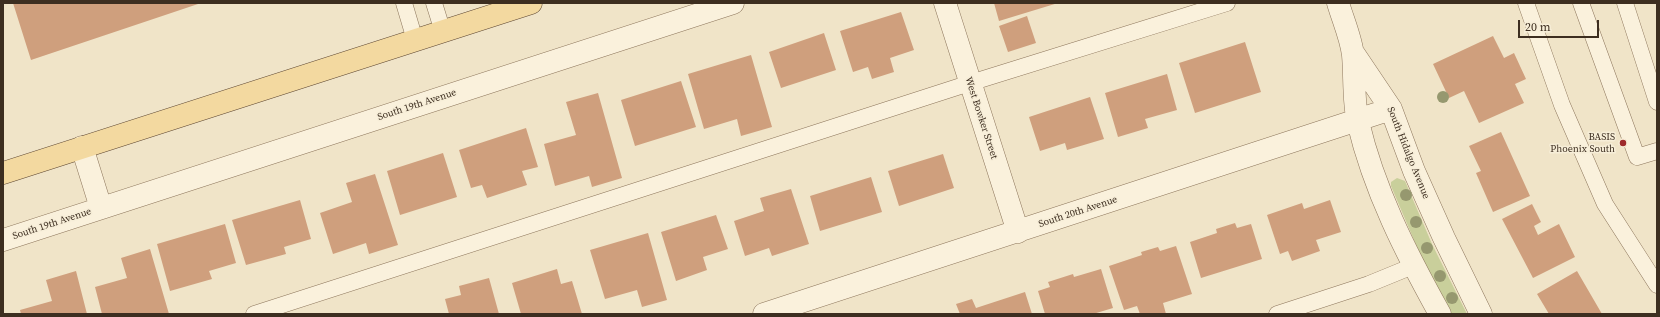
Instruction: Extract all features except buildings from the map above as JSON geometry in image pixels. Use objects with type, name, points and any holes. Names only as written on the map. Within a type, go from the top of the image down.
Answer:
[{"type":"main road","points":[[3,173],[531,3]]},
{"type":"street","name":"South 19th Avenue","points":[[3,240],[733,3]]},
{"type":"street","name":"West Bowker Street","points":[[945,3],[1018,232]]},
{"type":"street","points":[[1338,3],[1353,53],[1358,120],[1369,161],[1394,224],[1413,266],[1440,314]]},
{"type":"street","name":"South Hidalgo Avenue","points":[[1353,53],[1391,109],[1414,170],[1444,238],[1481,314]]},
{"type":"street","name":"South 20th Avenue","points":[[764,314],[1391,109]]},
{"type":"street","name":"South 19th Avenue","points":[[82,147],[101,208]]},
{"type":"lane","points":[[404,3],[415,40]]},
{"type":"lane","points":[[434,3],[443,32]]},
{"type":"lane","points":[[254,314],[970,83],[1226,3]]},
{"type":"lane","points":[[1526,3],[1562,106],[1605,204],[1657,285]]},
{"type":"lane","points":[[1581,3],[1637,157],[1657,151]]},
{"type":"lane","points":[[1624,3],[1657,102]]},
{"type":"lane","points":[[1277,314],[1369,284],[1413,266]]},
{"type":"green space","points":[[1397,178],[1405,181],[1432,244],[1467,314],[1450,314],[1425,266],[1391,186],[1391,182]]},
{"type":"place","name":"BASIS Phoenix South","points":[[1623,143]]}]
